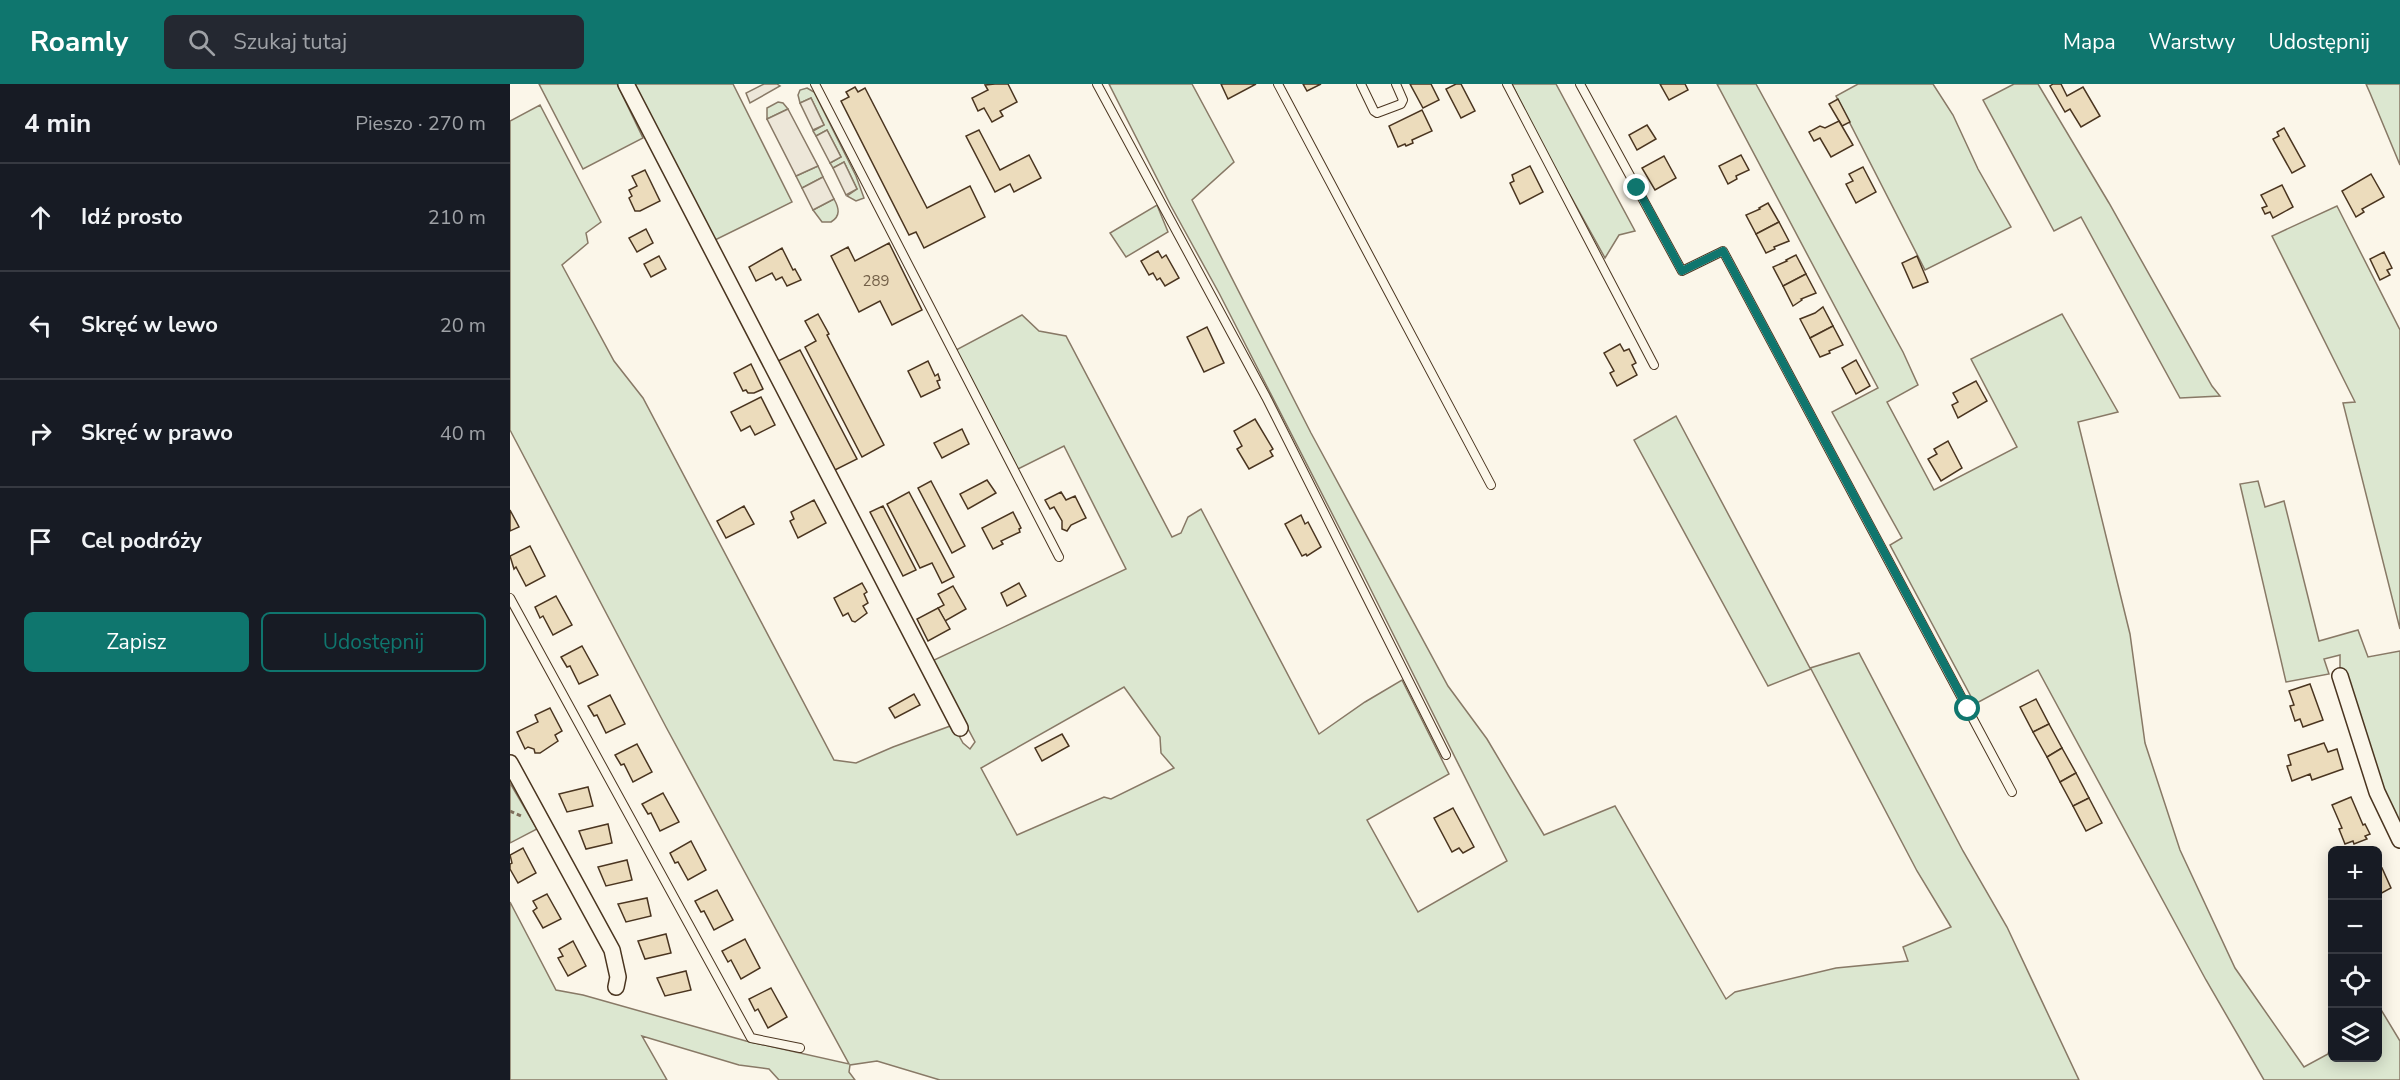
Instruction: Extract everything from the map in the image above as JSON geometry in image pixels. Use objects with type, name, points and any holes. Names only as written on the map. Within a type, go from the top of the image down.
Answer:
[{"type":"street","points":[[626,84],[960,728]]},
{"type":"street","points":[[2340,676],[2378,792],[2400,840]]},
{"type":"street","points":[[510,763],[612,950],[618,977],[616,987]]},
{"type":"lane","points":[[814,84],[1059,557]]},
{"type":"lane","points":[[1097,84],[1266,397],[1446,755]]},
{"type":"lane","points":[[1278,84],[1491,485]]},
{"type":"lane","points":[[1361,84],[1377,113],[1401,104],[1403,100],[1396,84]]},
{"type":"lane","points":[[1507,84],[1654,365]]},
{"type":"lane","points":[[1580,84],[1682,271],[1723,251],[2012,792]]},
{"type":"lane","points":[[510,598],[751,1038],[800,1048]]},
{"type":"green space","points":[[539,84],[617,84],[643,138],[583,169]]},
{"type":"green space","points":[[632,84],[733,84],[792,202],[713,241]]},
{"type":"green space","points":[[1109,84],[1192,84],[1234,162],[1192,200],[1311,433],[1448,686],[1487,739],[1544,835],[1615,806],[1726,999],[1735,992],[1836,968],[1908,961],[1903,947],[1951,927],[1917,871],[1811,669],[1768,686],[1634,440],[1676,416],[1810,668],[1859,653],[1963,851],[2007,927],[2079,1080],[940,1080],[877,1061],[850,1065],[849,1072],[855,1080],[779,1080],[769,1069],[739,1065],[642,1036],[667,1080],[510,1080],[510,902],[556,990],[583,995],[746,1041],[849,1064],[666,727],[510,430],[510,121],[540,105],[601,222],[586,233],[588,243],[562,265],[614,361],[643,398],[834,760],[856,763],[953,725],[963,743],[970,749],[975,742],[932,661],[1126,569],[1064,446],[1018,469],[956,350],[1022,315],[1039,331],[1066,336],[1172,537],[1181,533],[1188,517],[1201,509],[1319,734],[1402,680],[1449,774],[1367,820],[1418,912],[1507,861],[1219,293],[1171,206]],"holes":[[[1124,687],[1160,737],[1161,753],[1174,768],[1111,799],[1104,797],[1017,835],[981,768]]]},
{"type":"green space","points":[[1512,84],[1556,84],[1635,231],[1619,235],[1605,258],[1533,128]]},
{"type":"green space","points":[[1717,84],[1756,84],[1903,352],[1918,385],[1887,402],[1934,490],[2017,447],[1971,359],[2062,314],[2118,412],[2078,422],[2130,634],[2145,743],[2180,850],[2235,968],[2304,1067],[2328,1054],[2328,1062],[2382,1062],[2382,1011],[2400,1041],[2400,1080],[2264,1080],[2206,980],[2038,670],[1975,704],[1890,545],[1902,538],[1832,412],[1878,388]]},
{"type":"green space","points":[[1858,84],[1933,84],[1953,115],[1978,169],[2011,227],[1925,270],[1836,96]]},
{"type":"green space","points":[[2014,84],[2038,84],[2109,203],[2212,386],[2220,396],[2180,398],[2081,217],[2054,231],[1983,100]]},
{"type":"green space","points":[[2366,84],[2400,84],[2400,165],[2370,93]]},
{"type":"green space","points":[[807,88],[814,92],[856,176],[864,198],[856,201],[847,196],[857,189],[844,162],[833,168],[830,163],[841,157],[827,130],[816,136],[813,131],[824,125],[811,98],[800,103],[798,95],[800,90]]},
{"type":"green space","points":[[778,102],[783,103],[788,109],[767,119],[767,108]]},
{"type":"green space","points":[[818,166],[823,177],[802,188],[796,176]]},
{"type":"green space","points":[[834,199],[838,214],[831,222],[822,222],[813,210]]},
{"type":"green space","points":[[1157,205],[1168,232],[1126,257],[1110,233]]},
{"type":"green space","points":[[2337,206],[2400,330],[2400,629],[2343,403],[2355,402],[2272,236]]},
{"type":"green space","points":[[2258,481],[2265,507],[2284,501],[2319,641],[2358,630],[2368,657],[2400,651],[2400,823],[2392,810],[2340,676],[2340,655],[2324,659],[2329,674],[2286,682],[2240,484]]},
{"type":"green space","points":[[510,783],[537,829],[510,843]]},
{"type":"shaded area","points":[[764,84],[780,86],[750,103],[746,93]]},
{"type":"shaded area","points":[[811,98],[824,125],[813,130],[800,103]]},
{"type":"shaded area","points":[[788,109],[818,166],[796,176],[767,119]]},
{"type":"shaded area","points":[[827,130],[841,157],[830,163],[816,136]]},
{"type":"shaded area","points":[[844,162],[857,189],[846,195],[833,168]]},
{"type":"shaded area","points":[[823,177],[834,199],[813,210],[802,188]]},
{"type":"building","points":[[1008,84],[1017,102],[1000,111],[1003,116],[992,122],[984,108],[978,111],[972,98],[988,90],[985,85]]},
{"type":"building","points":[[1221,84],[1256,84],[1228,99]]},
{"type":"building","points":[[1303,84],[1321,84],[1307,91]]},
{"type":"building","points":[[1410,84],[1431,84],[1439,100],[1423,108]]},
{"type":"building","points":[[1461,84],[1475,111],[1461,118],[1446,89]]},
{"type":"building","points":[[1660,84],[1685,84],[1688,90],[1669,100]]},
{"type":"building","points":[[2061,84],[2067,96],[2083,87],[2100,116],[2081,127],[2070,109],[2065,112],[2050,86]]},
{"type":"building","points":[[855,87],[858,92],[865,88],[927,208],[970,186],[985,217],[924,248],[916,232],[909,235],[841,101],[849,97],[846,92]]},
{"type":"building","points":[[1838,99],[1850,122],[1842,126],[1829,104]]},
{"type":"building","points":[[1422,110],[1432,131],[1412,140],[1413,143],[1398,147],[1389,126]]},
{"type":"building","points":[[1839,121],[1853,145],[1831,157],[1820,138],[1814,141],[1809,132],[1820,126],[1825,128]]},
{"type":"building","points":[[1647,125],[1656,139],[1637,150],[1629,135]]},
{"type":"building","points":[[2284,128],[2305,166],[2292,173],[2273,139],[2279,136],[2277,132]]},
{"type":"building","points":[[979,130],[1000,170],[1029,155],[1041,178],[1014,192],[1010,184],[995,192],[966,136]]},
{"type":"building","points":[[1741,155],[1749,170],[1736,176],[1737,179],[1728,184],[1719,166]]},
{"type":"building","points":[[1664,156],[1676,178],[1655,190],[1642,168]]},
{"type":"building","points":[[1530,166],[1543,192],[1520,204],[1510,183],[1514,181],[1512,175]]},
{"type":"building","points":[[1863,167],[1876,192],[1856,203],[1846,184],[1853,181],[1849,174]]},
{"type":"building","points":[[645,170],[660,201],[640,211],[635,211],[629,198],[632,196],[629,190],[637,186],[632,176]]},
{"type":"building","points":[[2371,174],[2384,197],[2362,209],[2364,212],[2356,217],[2342,191]]},
{"type":"building","points":[[2282,185],[2293,207],[2273,218],[2270,212],[2265,214],[2262,208],[2267,206],[2261,195]]},
{"type":"building","points":[[1768,203],[1779,222],[1756,234],[1746,215]]},
{"type":"building","points":[[1779,222],[1789,241],[1766,253],[1756,234]]},
{"type":"building","points":[[646,229],[653,243],[637,252],[629,238]]},
{"type":"building","points":[[889,243],[922,310],[892,325],[880,301],[859,312],[831,256],[848,247],[855,261]]},
{"type":"building","points":[[782,248],[801,280],[787,286],[782,277],[776,280],[772,273],[756,281],[749,267]]},
{"type":"building","points":[[1158,251],[1162,258],[1166,255],[1179,278],[1165,286],[1160,278],[1157,280],[1153,273],[1149,275],[1141,261]]},
{"type":"building","points":[[2384,252],[2392,268],[2387,270],[2390,275],[2380,280],[2370,259]]},
{"type":"building","points":[[1796,255],[1806,274],[1783,286],[1773,267]]},
{"type":"building","points":[[659,256],[666,269],[651,277],[644,264]]},
{"type":"building","points":[[1917,256],[1928,282],[1913,288],[1902,263]]},
{"type":"building","points":[[1806,274],[1816,293],[1801,299],[1793,306],[1783,286]]},
{"type":"building","points":[[1823,307],[1833,326],[1810,338],[1800,319]]},
{"type":"building","points":[[818,314],[884,445],[862,457],[805,347],[816,341],[805,321]]},
{"type":"building","points":[[1833,326],[1843,345],[1820,357],[1810,338]]},
{"type":"building","points":[[1207,327],[1224,363],[1204,372],[1187,337]]},
{"type":"building","points":[[1620,344],[1624,351],[1629,349],[1636,363],[1632,365],[1637,375],[1617,386],[1610,373],[1614,371],[1604,353]]},
{"type":"building","points":[[800,350],[857,459],[835,470],[778,361]]},
{"type":"building","points":[[1856,360],[1870,386],[1856,394],[1842,368]]},
{"type":"building","points":[[928,361],[935,376],[938,374],[940,380],[937,381],[940,388],[921,397],[908,371]]},
{"type":"building","points":[[751,364],[763,389],[748,393],[746,390],[743,391],[734,373]]},
{"type":"building","points":[[1976,381],[1987,401],[1958,418],[1952,405],[1958,402],[1953,393]]},
{"type":"building","points":[[761,397],[775,425],[755,435],[750,426],[741,431],[731,412]]},
{"type":"building","points":[[1255,419],[1273,449],[1270,451],[1273,456],[1249,469],[1237,449],[1242,446],[1234,431]]},
{"type":"building","points":[[962,429],[969,444],[942,458],[934,443]]},
{"type":"building","points":[[1948,441],[1962,468],[1941,481],[1928,459],[1937,454],[1934,449]]},
{"type":"building","points":[[987,480],[996,493],[968,509],[960,494]]},
{"type":"building","points":[[931,481],[965,546],[952,553],[918,488]]},
{"type":"building","points":[[909,492],[954,577],[942,583],[932,563],[920,568],[887,504]]},
{"type":"building","points":[[1061,492],[1066,500],[1075,496],[1086,518],[1071,525],[1067,531],[1062,529],[1062,521],[1054,507],[1050,509],[1045,500]]},
{"type":"building","points":[[814,500],[826,523],[798,538],[790,521],[794,519],[791,512]]},
{"type":"building","points":[[744,506],[754,524],[726,538],[717,521]]},
{"type":"building","points":[[883,506],[916,570],[903,576],[870,512]]},
{"type":"building","points":[[510,510],[519,527],[510,531]]},
{"type":"building","points":[[1013,512],[1021,528],[1020,532],[1001,541],[1003,544],[993,549],[982,528]]},
{"type":"building","points":[[1301,515],[1305,524],[1308,522],[1321,547],[1307,556],[1306,554],[1302,556],[1285,524]]},
{"type":"building","points":[[530,546],[545,576],[526,586],[516,567],[514,569],[510,556]]},
{"type":"building","points":[[862,583],[867,592],[864,594],[868,603],[863,606],[867,613],[855,622],[848,613],[843,616],[834,598]]},
{"type":"building","points":[[1019,583],[1026,596],[1007,606],[1001,593]]},
{"type":"building","points":[[953,586],[966,609],[945,621],[938,608],[944,605],[938,594]]},
{"type":"building","points":[[556,596],[572,625],[553,635],[543,616],[540,618],[535,607]]},
{"type":"building","points":[[938,608],[950,629],[928,641],[917,619]]},
{"type":"building","points":[[582,646],[598,675],[579,684],[570,666],[567,667],[561,657]]},
{"type":"building","points":[[2310,684],[2323,720],[2303,727],[2300,719],[2295,721],[2290,706],[2294,705],[2289,691]]},
{"type":"building","points":[[914,694],[920,705],[895,718],[889,708]]},
{"type":"building","points":[[610,695],[625,724],[606,733],[597,715],[594,716],[588,706]]},
{"type":"building","points":[[2036,699],[2049,724],[2033,732],[2020,707]]},
{"type":"building","points":[[550,708],[562,731],[555,735],[558,741],[540,753],[535,753],[534,749],[528,747],[525,749],[517,732],[538,722],[535,715]]},
{"type":"building","points":[[2049,724],[2062,748],[2047,757],[2033,732]]},
{"type":"building","points":[[1062,734],[1069,746],[1042,761],[1035,748]]},
{"type":"building","points":[[2324,743],[2328,752],[2337,749],[2343,769],[2312,780],[2310,774],[2292,781],[2287,766],[2291,765],[2288,755]]},
{"type":"building","points":[[637,744],[652,772],[633,782],[624,764],[621,765],[615,755]]},
{"type":"building","points":[[2062,748],[2076,773],[2060,782],[2047,757]]},
{"type":"building","points":[[2076,773],[2089,798],[2073,806],[2060,782]]},
{"type":"building","points":[[588,787],[593,806],[567,812],[559,794]]},
{"type":"building","points":[[663,793],[679,822],[660,831],[651,813],[648,814],[642,804]]},
{"type":"building","points":[[2351,797],[2363,825],[2365,824],[2370,834],[2365,836],[2367,839],[2354,844],[2353,841],[2345,844],[2339,829],[2342,828],[2332,805]]},
{"type":"building","points":[[2089,798],[2102,823],[2086,831],[2073,806]]},
{"type":"building","points":[[1453,808],[1474,847],[1463,853],[1459,848],[1452,852],[1434,818]]},
{"type":"building","points":[[608,824],[612,843],[586,849],[579,831]]},
{"type":"building","points":[[691,841],[706,870],[688,880],[670,853]]},
{"type":"building","points":[[523,848],[536,873],[518,883],[510,869],[512,863],[510,855]]},
{"type":"building","points":[[627,860],[632,880],[606,886],[598,867]]},
{"type":"building","points":[[2382,868],[2391,888],[2382,893]]},
{"type":"building","points":[[717,890],[733,920],[714,930],[704,911],[701,912],[695,901]]},
{"type":"building","points":[[547,894],[561,919],[543,928],[533,911],[537,908],[533,901]]},
{"type":"building","points":[[647,898],[651,916],[626,922],[618,904]]},
{"type":"building","points":[[666,934],[671,953],[645,959],[638,941]]},
{"type":"building","points":[[745,939],[760,968],[741,979],[731,960],[728,962],[722,951]]},
{"type":"building","points":[[573,941],[586,966],[568,976],[558,958],[563,956],[559,949]]},
{"type":"building","points":[[686,971],[691,990],[665,996],[657,978]]},
{"type":"building","points":[[771,988],[787,1017],[768,1028],[758,1009],[755,1011],[749,999]]},
{"type":"route","points":[[1637,188],[1682,271],[1723,251],[1968,709]]}]
